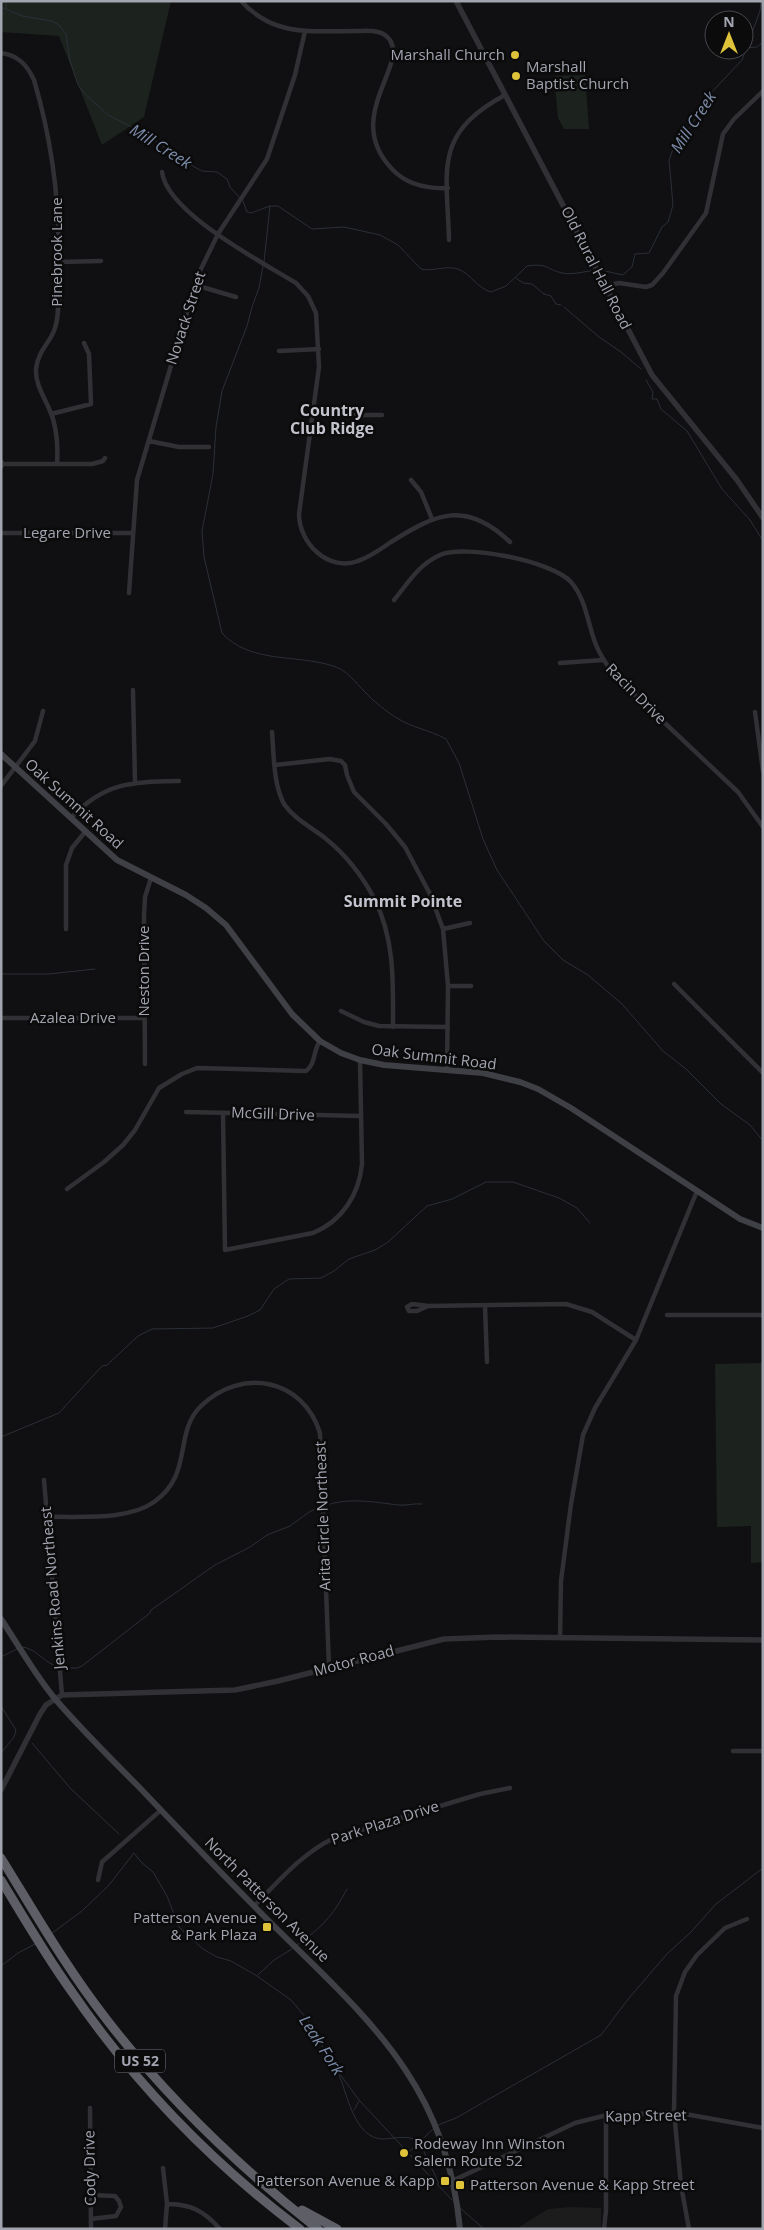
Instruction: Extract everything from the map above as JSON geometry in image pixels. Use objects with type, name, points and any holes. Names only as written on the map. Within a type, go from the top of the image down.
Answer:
[{"type":"highway","name":"US 52","points":[[1,1858],[80,1984],[132,2052],[190,2117],[276,2196],[318,2229]]},
{"type":"highway","name":"US 52","points":[[1,1880],[62,1977],[120,2056],[204,2146],[300,2229]]},
{"type":"highway","points":[[276,2196],[337,2229]]},
{"type":"highway","points":[[269,2204],[294,2229]]},
{"type":"main road","name":"Oak Summit Road","points":[[1,754],[117,860],[186,895],[206,908],[226,925],[292,1014],[320,1041],[341,1053],[360,1060],[482,1073],[520,1082],[538,1089],[571,1108],[740,1219],[763,1228]]},
{"type":"main road","name":"North Patterson Avenue","points":[[1,1619],[55,1698],[254,1906],[350,2001],[394,2051],[428,2106],[440,2135],[452,2181],[460,2229]]},
{"type":"street","points":[[241,1],[252,12],[270,22],[287,28],[305,31],[373,31],[380,32],[390,40],[393,53],[392,60],[373,114],[376,145],[390,168],[407,181],[428,188],[448,188]]},
{"type":"street","name":"Old Rural Hall Road","points":[[456,1],[652,375],[737,480],[763,518]]},
{"type":"street","name":"Novack Street","points":[[129,593],[137,480],[195,285],[218,234],[266,159],[295,75],[305,31]]},
{"type":"street","name":"Pinebrook Lane","points":[[1,53],[14,56],[23,62],[36,87],[57,196],[59,262],[55,329],[44,346],[36,370],[38,385],[51,414],[56,437],[57,464]]},
{"type":"street","points":[[606,286],[619,283],[646,287],[652,285],[663,273],[706,213],[723,134],[734,119],[763,91]]},
{"type":"street","points":[[448,240],[450,151],[458,132],[475,113],[505,95]]},
{"type":"street","points":[[162,172],[164,182],[187,212],[304,290],[312,302],[316,313],[319,367],[299,524],[302,533],[315,551],[331,561],[358,562],[432,519],[444,516],[467,516],[487,523],[510,542]]},
{"type":"street","points":[[59,262],[101,261]]},
{"type":"street","points":[[195,285],[236,297]]},
{"type":"street","points":[[51,414],[91,404],[89,354],[84,343]]},
{"type":"street","points":[[279,351],[319,349]]},
{"type":"street","points":[[314,410],[382,416]]},
{"type":"street","points":[[149,441],[179,447],[209,447]]},
{"type":"street","points":[[1,464],[92,464],[105,458]]},
{"type":"street","points":[[411,480],[421,492],[432,519]]},
{"type":"street","name":"Legare Drive","points":[[1,533],[133,533]]},
{"type":"street","name":"Racin Drive","points":[[394,600],[418,568],[442,554],[462,552],[515,557],[558,573],[570,581],[584,606],[602,660],[614,674],[738,792],[763,827]]},
{"type":"street","points":[[560,663],[602,660]]},
{"type":"street","points":[[133,690],[135,782]]},
{"type":"street","points":[[1,786],[35,741],[43,710]]},
{"type":"street","points":[[755,712],[763,771]]},
{"type":"street","points":[[272,732],[277,782],[285,804],[292,814],[338,850],[356,870],[375,900],[384,921],[393,968],[394,1027]]},
{"type":"street","points":[[275,765],[330,759],[341,761],[345,765],[346,776],[354,792],[386,824],[405,847],[430,894],[443,929],[448,986],[447,1069]]},
{"type":"street","points":[[71,818],[82,806],[100,793],[117,786],[135,782],[178,782]]},
{"type":"street","points":[[66,929],[66,866],[72,848],[85,832]]},
{"type":"street","name":"Neston Drive","points":[[145,1064],[144,916],[145,898],[151,878]]},
{"type":"street","points":[[443,929],[470,924]]},
{"type":"street","points":[[674,984],[763,1073]]},
{"type":"street","points":[[448,986],[470,986]]},
{"type":"street","points":[[340,1011],[364,1022],[394,1027],[448,1027]]},
{"type":"street","name":"Azalea Drive","points":[[1,1018],[144,1018]]},
{"type":"street","points":[[67,1189],[104,1162],[123,1145],[135,1130],[156,1092],[168,1082],[197,1068],[306,1071],[310,1067],[320,1041]]},
{"type":"street","points":[[223,1112],[224,1250],[304,1235],[320,1230],[341,1215],[360,1181],[362,1164],[360,1060]]},
{"type":"street","name":"McGill Drive","points":[[186,1112],[360,1116]]},
{"type":"street","points":[[560,1638],[561,1581],[581,1442],[596,1408],[636,1340],[697,1191]]},
{"type":"street","points":[[428,1306],[549,1303],[580,1307],[592,1312],[636,1340]]},
{"type":"street","points":[[486,1306],[487,1362]]},
{"type":"street","points":[[666,1315],[763,1315]]},
{"type":"street","name":"Arita Circle Northeast","points":[[47,1517],[120,1514],[145,1508],[160,1498],[172,1484],[182,1460],[193,1416],[207,1401],[229,1387],[243,1383],[272,1384],[286,1390],[306,1406],[320,1432],[329,1667]]},
{"type":"street","name":"Jenkins Road Northeast","points":[[44,1480],[62,1695]]},
{"type":"street","name":"Motor Road","points":[[1,1790],[40,1714],[55,1698],[62,1695],[222,1691],[251,1687],[444,1639],[498,1636],[763,1640]]},
{"type":"street","points":[[733,1751],[763,1751]]},
{"type":"street","name":"Park Plaza Drive","points":[[254,1906],[314,1847],[334,1838],[480,1794],[510,1788]]},
{"type":"street","points":[[98,1880],[102,1862],[161,1810]]},
{"type":"street","points":[[689,2229],[680,2178],[674,2112],[674,2003],[678,1989],[690,1964],[712,1939],[725,1928],[747,1919]]},
{"type":"street","name":"Cody Drive","points":[[90,2108],[91,2229]]},
{"type":"street","name":"Kapp Street","points":[[452,2181],[575,2123],[606,2115],[674,2112],[763,2128]]},
{"type":"street","points":[[604,2229],[606,2210],[606,2115]]},
{"type":"street","points":[[163,2168],[167,2204],[165,2229]]},
{"type":"street","points":[[91,2195],[115,2196],[121,2208],[116,2216],[91,2219]]},
{"type":"street","points":[[167,2204],[187,2205],[200,2210],[220,2229]]},
{"type":"shaded area","points":[[1,1],[171,1],[144,117],[102,145],[59,36],[1,32]]},
{"type":"shaded area","points":[[585,75],[589,129],[564,129],[558,118],[554,76]]},
{"type":"shaded area","points":[[763,1363],[763,1562],[751,1563],[751,1526],[717,1527],[715,1364]]},
{"type":"shaded area","points":[[571,2207],[601,2208],[601,2229],[516,2229],[548,2209]]},
{"type":"waterway","name":"Mill Creek","points":[[6,1],[6,8]]},
{"type":"waterway","name":"Mill Creek","points":[[605,271],[623,275],[632,267],[635,254],[649,253],[662,227],[668,222],[673,205],[669,160],[673,149],[691,126],[709,95],[742,60],[760,11],[761,1]]},
{"type":"waterway","name":"Mill Creek","points":[[1,7],[22,16],[52,21],[59,25],[66,34],[70,61],[78,85],[84,93],[108,115],[146,134],[182,160],[202,171],[217,172],[227,179],[230,187],[240,198]]},
{"type":"waterway","name":"Mill Creek","points":[[754,47],[763,42]]},
{"type":"waterway","name":"Mill Creek","points":[[243,201],[247,212],[251,213],[270,206],[278,206],[312,229],[344,227],[380,235],[398,245],[421,269],[458,269],[491,292],[506,286],[527,266],[543,266],[566,274],[591,271]]},
{"type":"waterway","points":[[264,262],[270,206]]},
{"type":"waterway","points":[[263,266],[259,288],[247,326],[222,391],[216,427],[213,474],[202,531],[204,557],[222,633],[233,643],[246,650],[274,657],[319,662],[338,668],[347,673],[372,699],[393,716],[446,739],[459,763],[483,839],[497,870],[544,941],[563,960],[588,975],[622,1004],[663,1051],[686,1069],[721,1104],[750,1125],[763,1141]]},
{"type":"waterway","points":[[516,278],[523,283],[532,284],[544,294],[551,296],[556,304],[561,305]]},
{"type":"waterway","points":[[564,307],[641,369]]},
{"type":"waterway","points":[[646,380],[653,392],[652,399],[657,399],[661,409],[687,431],[722,489],[750,520],[763,541]]},
{"type":"waterway","points":[[1,974],[49,974],[95,969]]},
{"type":"waterway","points":[[1,1437],[59,1413],[102,1366],[107,1365],[138,1336],[152,1329],[213,1328],[248,1316],[260,1310],[274,1289],[289,1279],[321,1278],[334,1271],[349,1259],[375,1250],[388,1242],[427,1206],[452,1199],[486,1182],[513,1182],[559,1198],[577,1208],[590,1223]]},
{"type":"waterway","points":[[324,1506],[351,1501],[401,1505],[422,1504]]},
{"type":"waterway","points":[[63,1668],[82,1666],[150,1613],[151,1610],[215,1565],[250,1547],[267,1535],[290,1526],[309,1512],[320,1507]]},
{"type":"waterway","points":[[21,1647],[31,1650],[49,1663],[59,1667]]},
{"type":"waterway","points":[[1,1657],[17,1649]]},
{"type":"waterway","name":"Leak Fork","points":[[1,1706],[16,1730],[14,1737],[1,1753]]},
{"type":"waterway","name":"Leak Fork","points":[[32,1743],[71,1789],[119,1834]]},
{"type":"waterway","name":"Leak Fork","points":[[51,1934],[82,1911],[109,1885],[134,1853],[153,1872],[167,1896],[179,1927],[203,1949],[217,1957],[231,1961],[257,1976],[291,2000],[308,2020],[331,2062],[359,2100],[452,2200]]},
{"type":"waterway","points":[[438,2125],[456,2118],[601,2035],[629,1998],[667,1954],[691,1932],[716,1904],[763,1868]]},
{"type":"waterway","points":[[297,1945],[326,1921],[347,1889]]},
{"type":"waterway","points":[[1,1966],[18,1953],[35,1944]]},
{"type":"waterway","points":[[258,1975],[274,1960],[292,1949]]},
{"type":"waterway","points":[[338,2072],[353,2113],[365,2132],[374,2137],[384,2139],[407,2137],[419,2141],[439,2184]]},
{"type":"waterway","points":[[354,2110],[359,2101]]},
{"type":"waterway","points":[[409,2152],[433,2129]]},
{"type":"waterway","name":"Leak Fork","points":[[460,2208],[484,2229]]},
{"type":"place","name":"Marshall Church","points":[[515,55]]},
{"type":"place","name":"Marshall Baptist Church","points":[[516,76]]},
{"type":"place","name":"Patterson Avenue & Park Plaza","points":[[267,1927]]},
{"type":"place","name":"Rodeway Inn Winston Salem Route 52","points":[[404,2153]]},
{"type":"place","name":"Patterson Avenue & Kapp","points":[[445,2181]]},
{"type":"place","name":"Patterson Avenue & Kapp Street","points":[[460,2185]]},
{"type":"district","name":"Country Club Ridge","points":[[332,419]]},
{"type":"district","name":"Summit Pointe","points":[[403,901]]}]
